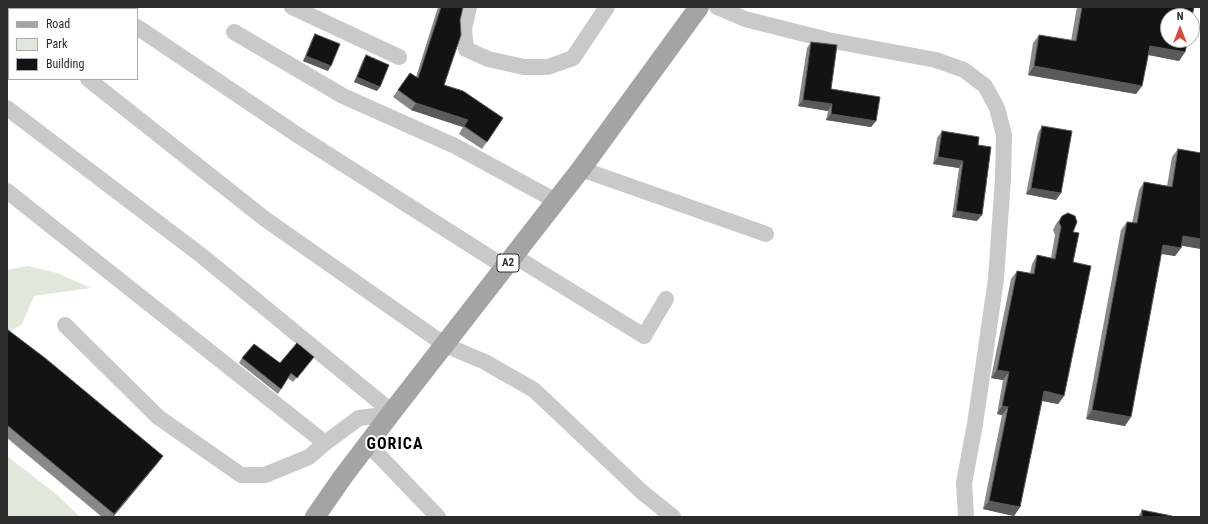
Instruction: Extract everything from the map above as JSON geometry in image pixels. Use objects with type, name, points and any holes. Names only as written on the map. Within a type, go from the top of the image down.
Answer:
[{"type":"main road","name":"A2","points":[[315,517],[342,478],[390,415],[581,169],[699,7]]},
{"type":"street","points":[[292,7],[399,58]]},
{"type":"street","points":[[469,7],[464,29],[466,50],[488,59],[524,67],[548,67],[573,58],[607,7]]},
{"type":"street","points":[[717,7],[747,13],[828,40],[936,60],[964,70],[985,86],[997,108],[1004,134],[1003,178],[996,278],[975,424],[964,483],[966,517]]},
{"type":"street","points":[[138,28],[299,136],[510,261],[644,336],[666,299]]},
{"type":"street","points":[[234,32],[343,96],[455,146],[556,201]]},
{"type":"street","points":[[89,80],[265,219],[445,345],[486,362],[534,390],[642,492],[673,517]]},
{"type":"street","points":[[7,108],[202,256],[390,415]]},
{"type":"street","points":[[581,169],[766,234]]},
{"type":"street","points":[[7,191],[325,443]]},
{"type":"street","points":[[65,325],[158,417],[241,475],[265,475],[308,457],[359,418],[390,415]]},
{"type":"street","points":[[368,444],[438,517]]},
{"type":"green space","points":[[28,266],[57,273],[91,288],[34,296],[22,324],[7,333],[7,270]]},
{"type":"green space","points":[[7,456],[56,494],[80,517],[7,517]]},
{"type":"building","points":[[441,7],[463,7],[460,20],[461,35],[444,85],[463,91],[503,118],[487,142],[464,126],[468,120],[416,103],[398,90],[410,73],[418,78]]},
{"type":"building","points":[[1082,7],[1194,7],[1160,8],[1160,48],[1150,46],[1142,86],[1034,66],[1039,35],[1076,41]]},
{"type":"building","points":[[315,34],[340,44],[331,66],[306,56]]},
{"type":"building","points":[[811,42],[837,45],[831,89],[880,97],[876,121],[831,114],[832,104],[803,100]]},
{"type":"building","points":[[1162,48],[1186,48],[1185,52]]},
{"type":"building","points":[[366,55],[389,65],[380,87],[357,77]]},
{"type":"building","points":[[1042,126],[1072,131],[1061,193],[1031,188]]},
{"type":"building","points":[[942,131],[979,137],[978,145],[991,147],[982,215],[956,211],[963,161],[938,157]]},
{"type":"building","points":[[1178,149],[1201,153],[1201,239],[1183,236],[1181,248],[1163,245],[1131,417],[1092,410],[1127,222],[1137,223],[1144,182],[1172,187]]},
{"type":"building","points":[[1068,213],[1075,216],[1077,222],[1073,232],[1079,233],[1073,262],[1091,266],[1064,396],[1044,391],[1020,507],[989,501],[1008,407],[1002,406],[1009,372],[997,370],[1017,271],[1034,274],[1037,255],[1055,259],[1061,227],[1059,222],[1062,216]]},
{"type":"building","points":[[8,330],[45,358],[163,456],[114,514],[7,425]]},
{"type":"building","points":[[297,343],[314,357],[297,378],[291,373],[281,389],[242,358],[254,344],[280,363]]},
{"type":"building","points":[[1142,510],[1172,516],[1142,517]]},
{"type":"district","name":"GORICA","points":[[395,445]]}]
